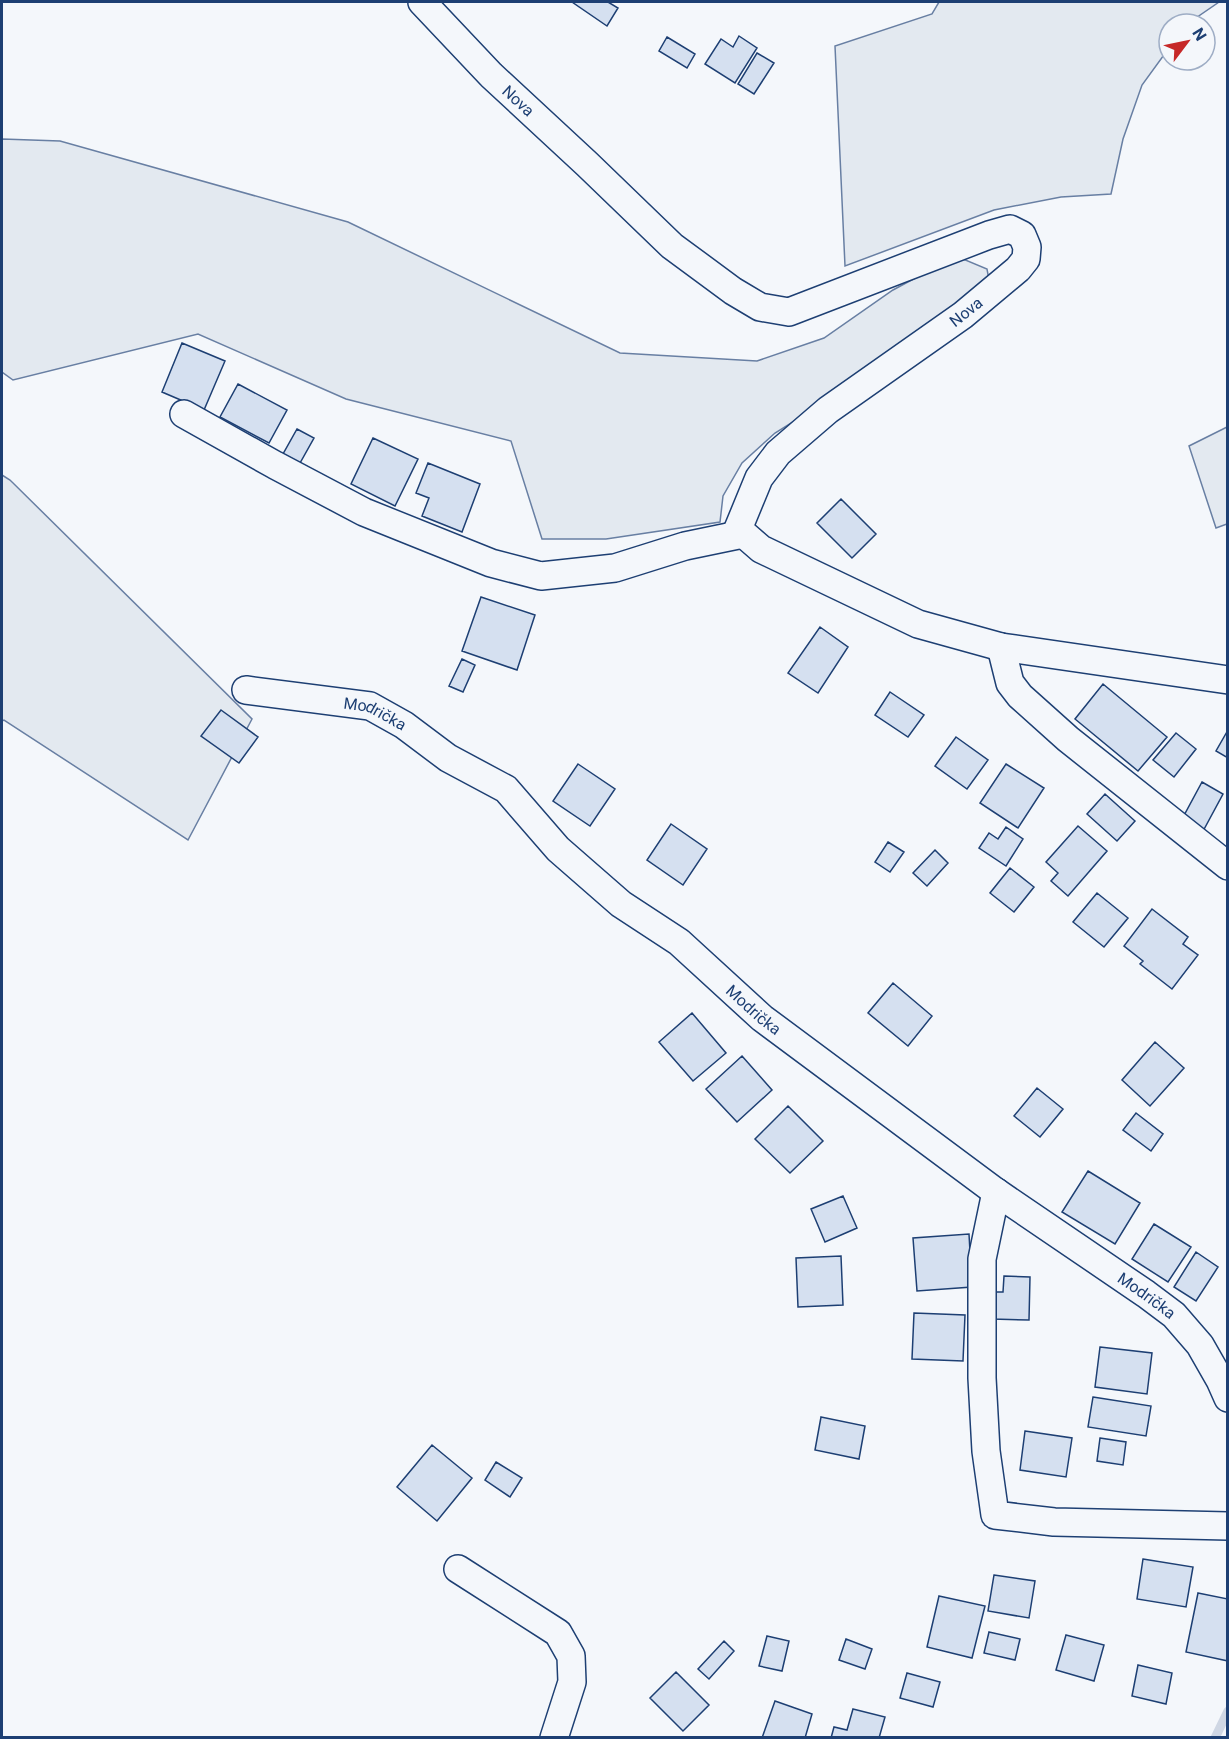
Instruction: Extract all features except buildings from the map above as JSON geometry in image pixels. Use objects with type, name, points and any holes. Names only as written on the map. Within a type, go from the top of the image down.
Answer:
[{"type":"street","name":"Nova","points":[[422,2],[491,75],[672,246],[733,291],[760,307],[789,312],[988,235],[1010,229],[1022,236],[1027,247],[1026,259],[1018,269],[963,315],[828,410],[778,453],[759,478],[738,529],[743,534]]},
{"type":"street","points":[[184,414],[364,512],[491,564],[542,576],[615,568],[685,546],[743,534],[761,549],[918,624],[1001,646],[1227,680]]},
{"type":"street","points":[[1001,646],[1005,668],[1020,696],[1068,740],[1227,866]]},
{"type":"street","name":"Modrička","points":[[246,690],[370,706],[404,725],[448,758],[506,789],[558,849],[621,904],[679,942],[762,1018],[996,1192],[1174,1315],[1200,1345],[1220,1380],[1227,1398]]},
{"type":"street","points":[[996,1192],[982,1259],[982,1378],[986,1452],[995,1515],[1054,1522],[1227,1526]]},
{"type":"street","points":[[458,1569],[558,1633],[571,1656],[572,1682],[554,1737]]},
{"type":"shaded area","points":[[939,2],[1219,2],[1204,12],[1157,12],[1157,64],[1142,85],[1123,139],[1111,194],[1061,197],[994,210],[845,266],[835,46],[932,14]]},
{"type":"shaded area","points":[[2,139],[60,141],[348,222],[620,353],[757,361],[824,338],[893,290],[956,256],[987,269],[991,291],[852,385],[775,433],[742,463],[723,496],[720,522],[606,539],[542,539],[511,441],[346,399],[198,334],[13,380],[2,372]]},
{"type":"shaded area","points":[[1227,427],[1227,524],[1216,528],[1189,446]]},
{"type":"shaded area","points":[[2,475],[10,480],[252,719],[188,840],[4,720],[2,721]]},
{"type":"waterway","points":[[1215,1738],[1228,1711]]}]
